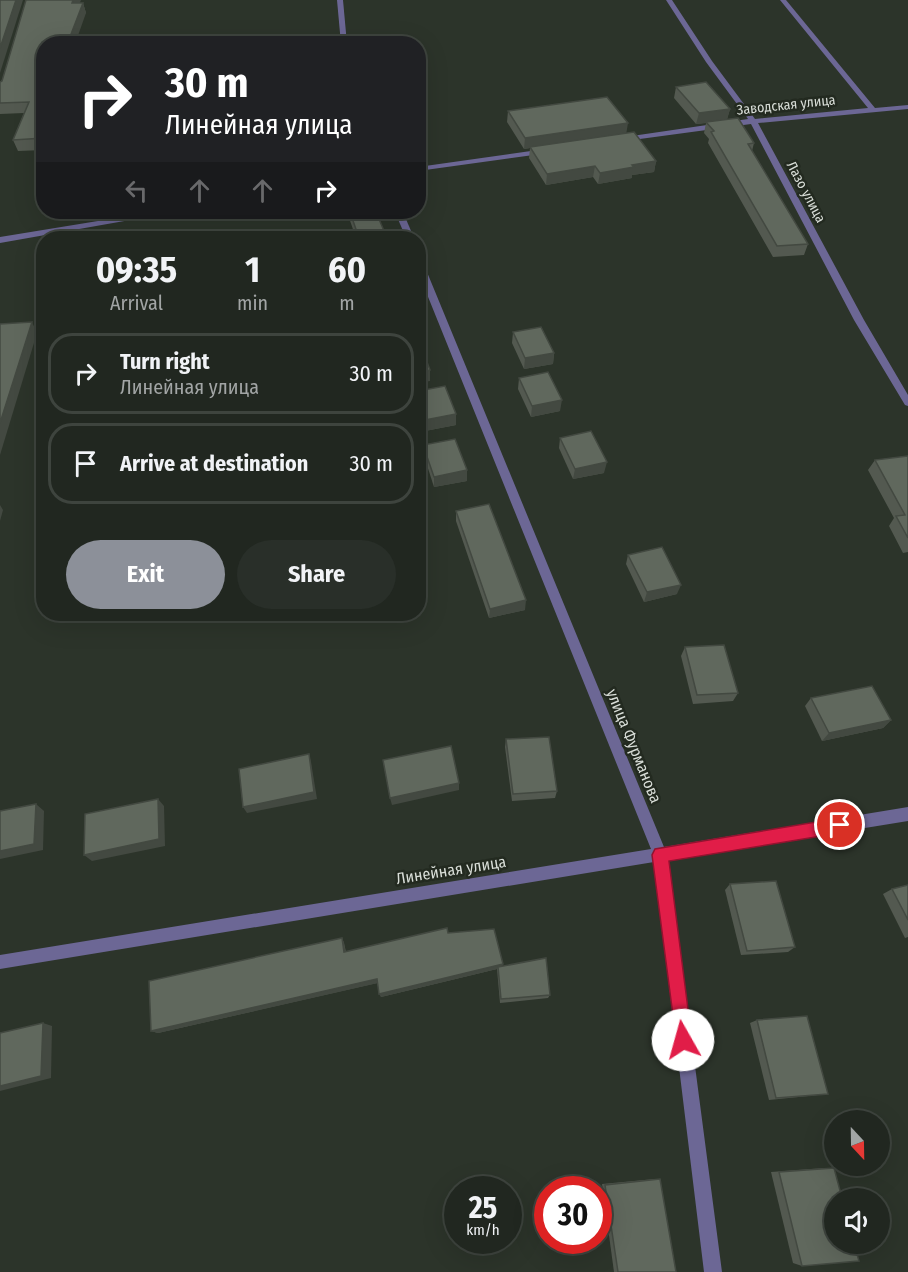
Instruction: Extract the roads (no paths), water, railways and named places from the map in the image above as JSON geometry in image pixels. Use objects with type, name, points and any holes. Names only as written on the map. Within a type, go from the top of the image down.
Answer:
[{"type":"street","points":[[340,0],[343,36]]},
{"type":"street","name":"Лазо улица","points":[[669,0],[709,62],[753,121],[859,320],[908,403]]},
{"type":"street","points":[[783,0],[873,110]]},
{"type":"street","name":"Заводская улица","points":[[614,141],[753,121],[908,107]]},
{"type":"street","points":[[426,168],[557,149]]},
{"type":"street","points":[[53,231],[123,219]]},
{"type":"street","points":[[0,240],[36,234]]},
{"type":"street","name":"улица Фурманова","points":[[426,280],[660,855],[713,1272]]},
{"type":"street","name":"Линейная улица","points":[[0,962],[908,814]]}]
